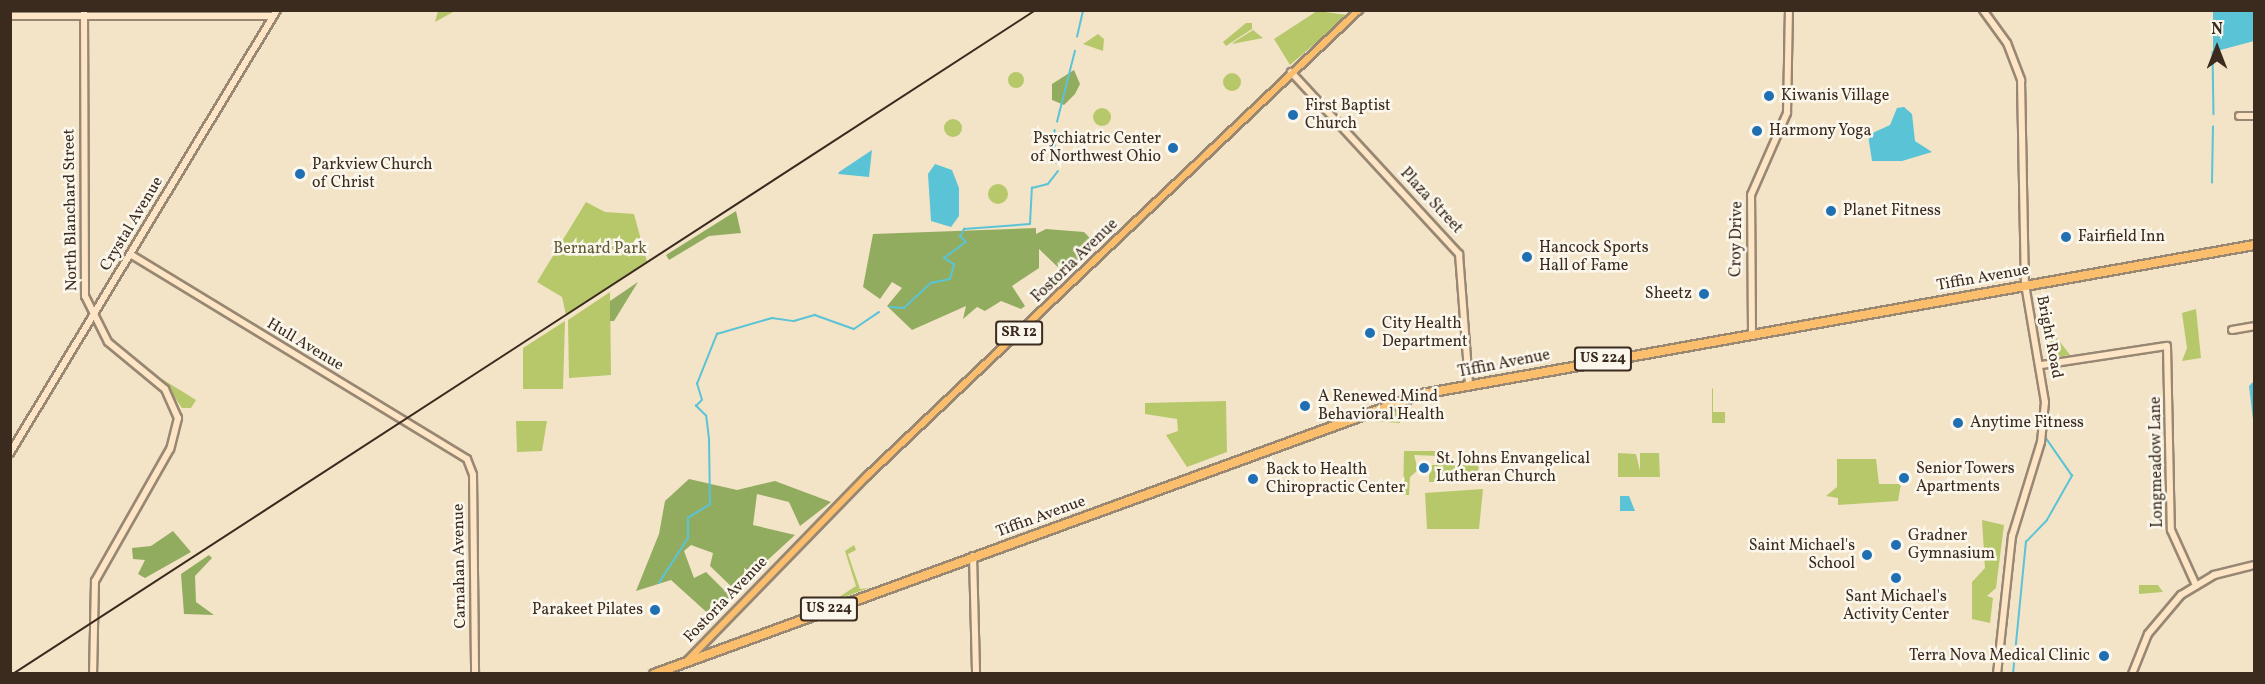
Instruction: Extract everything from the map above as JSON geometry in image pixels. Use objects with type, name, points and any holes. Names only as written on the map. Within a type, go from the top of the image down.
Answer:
[{"type":"highway","name":"Tiffin Avenue","points":[[654,674],[1378,407],[1468,384],[2254,245]]},
{"type":"main road","name":"Fostoria Avenue","points":[[685,662],[861,481],[1359,10]]},
{"type":"street","name":"Croy Drive","points":[[1752,332],[1751,195],[1787,117],[1789,10]]},
{"type":"street","name":"Bright Road","points":[[1983,10],[2007,43],[2020,80],[2025,284],[2041,365],[2043,428],[2013,527],[1997,674]]},
{"type":"street","points":[[10,16],[275,13]]},
{"type":"street","name":"Crystal Avenue","points":[[10,453],[275,13]]},
{"type":"street","name":"North Blanchard Street","points":[[84,14],[82,273],[91,317],[123,358],[165,389],[178,418],[170,449],[95,581],[93,674]]},
{"type":"street","name":"Plaza Street","points":[[1291,72],[1459,254],[1468,384]]},
{"type":"street","points":[[2239,116],[2254,116]]},
{"type":"street","name":"Hull Avenue","points":[[130,255],[467,459]]},
{"type":"street","points":[[2232,330],[2254,326]]},
{"type":"street","name":"Longmeadow Lane","points":[[2041,365],[2165,345],[2169,368],[2171,530],[2196,585]]},
{"type":"street","name":"Carnahan Avenue","points":[[467,459],[473,475],[475,674]]},
{"type":"street","points":[[973,556],[976,674]]},
{"type":"street","points":[[2132,674],[2154,623],[2196,585],[2254,565]]},
{"type":"green space","points":[[438,11],[452,11],[453,12],[435,22]]},
{"type":"green space","points":[[1317,11],[1348,15],[1290,65],[1274,39]]},
{"type":"green space","points":[[1246,23],[1252,23],[1252,29],[1226,46],[1223,42]]},
{"type":"green space","points":[[1253,30],[1263,38],[1232,44],[1234,42]]},
{"type":"green space","points":[[1098,34],[1104,39],[1103,51],[1083,44]]},
{"type":"green space","points":[[1074,70],[1080,84],[1075,94],[1064,105],[1052,100],[1052,84]]},
{"type":"green space","points":[[1013,72],[1019,72],[1024,80],[1022,86],[1013,88],[1008,83],[1008,77]]},
{"type":"green space","points":[[1228,73],[1236,73],[1241,78],[1239,89],[1228,91],[1223,86],[1223,78]]},
{"type":"green space","points":[[1102,108],[1108,111],[1111,117],[1108,123],[1102,126],[1096,123],[1093,117],[1096,111]]},
{"type":"green space","points":[[953,119],[959,122],[962,128],[959,134],[953,137],[947,134],[944,128],[947,122]]},
{"type":"green space","points":[[998,184],[1005,187],[1008,194],[1005,201],[998,204],[991,201],[988,194],[991,187]]},
{"type":"green space","name":"Bernard Park","points":[[586,202],[605,212],[634,214],[647,262],[566,315],[562,297],[537,282]]},
{"type":"green space","points":[[736,211],[741,233],[709,236],[669,260],[666,255]]},
{"type":"green space","points":[[1036,228],[1036,234],[1046,229],[1084,232],[1097,245],[1065,274],[1039,249],[1039,268],[1012,286],[1025,306],[1021,309],[1001,301],[985,311],[977,307],[963,319],[966,306],[912,330],[887,306],[902,288],[892,282],[880,299],[863,287],[873,234]]},
{"type":"green space","points":[[638,282],[614,321],[610,321],[610,301]]},
{"type":"green space","points":[[610,292],[611,375],[569,378],[568,320]]},
{"type":"green space","points":[[2196,309],[2201,358],[2182,361],[2187,348],[2182,313]]},
{"type":"green space","points":[[565,321],[563,389],[523,389],[523,348]]},
{"type":"green space","points":[[2057,338],[2070,355],[2047,358],[2044,345]]},
{"type":"green space","points":[[162,379],[196,400],[191,408],[182,408]]},
{"type":"green space","points":[[1712,388],[1713,412],[1725,412],[1725,423],[1712,423]]},
{"type":"green space","points":[[1226,401],[1227,452],[1187,467],[1166,435],[1178,431],[1177,419],[1145,414],[1145,403]]},
{"type":"green space","points":[[1400,408],[1400,423],[1371,421],[1372,417]]},
{"type":"green space","points":[[516,421],[547,421],[542,451],[517,452]]},
{"type":"green space","points":[[1404,451],[1444,451],[1445,465],[1478,465],[1480,481],[1429,482],[1429,465],[1439,465],[1439,456],[1414,455],[1418,470],[1410,477],[1409,495],[1403,495]]},
{"type":"green space","points":[[1618,453],[1636,454],[1640,471],[1640,453],[1659,453],[1660,477],[1618,477]]},
{"type":"green space","points":[[1837,459],[1876,459],[1879,484],[1901,484],[1898,501],[1838,505],[1838,498],[1826,496],[1837,487]]},
{"type":"green space","points":[[689,479],[737,490],[775,481],[831,502],[800,526],[789,502],[757,494],[753,525],[795,535],[735,590],[710,566],[713,553],[691,545],[684,551],[694,578],[706,572],[733,599],[713,618],[671,580],[636,591],[659,534],[665,501]]},
{"type":"green space","points":[[1483,489],[1479,529],[1427,529],[1425,493]]},
{"type":"green space","points":[[1982,520],[2004,525],[1996,588],[1987,596],[1993,598],[1990,623],[1972,619],[1972,582],[1985,568]]},
{"type":"green space","points":[[173,531],[191,552],[145,578],[138,574],[145,560],[133,559],[132,548],[151,546]]},
{"type":"green space","points":[[854,545],[856,550],[848,554],[860,589],[869,588],[833,601],[856,586],[845,551]]},
{"type":"green space","points":[[209,555],[212,558],[195,576],[196,602],[214,615],[184,614],[181,574]]},
{"type":"green space","points":[[2139,585],[2158,585],[2163,592],[2139,594]]},
{"type":"water","points":[[2213,11],[2254,11],[2254,41],[2213,52]]},
{"type":"water","points":[[1904,107],[1912,114],[1915,141],[1932,152],[1902,161],[1872,161],[1868,135],[1890,125],[1897,108]]},
{"type":"water","points":[[872,150],[869,177],[838,174],[839,172]]},
{"type":"water","points":[[935,164],[952,170],[959,188],[959,216],[951,227],[931,221],[928,174]]},
{"type":"water","points":[[2254,381],[2254,428],[2249,386]]},
{"type":"water","points":[[1620,496],[1629,496],[1635,511],[1620,511]]},
{"type":"waterway","points":[[1077,37],[1083,10]]},
{"type":"waterway","points":[[1057,122],[1075,51]]},
{"type":"waterway","points":[[2213,52],[2214,114]]},
{"type":"waterway","points":[[2212,183],[2213,127]]},
{"type":"waterway","points":[[1055,130],[1056,163]]},
{"type":"waterway","points":[[890,307],[904,308],[931,283],[950,279],[954,265],[944,258],[966,242],[960,237],[964,229],[1030,224],[1032,188],[1048,184],[1058,171]]},
{"type":"waterway","points":[[659,583],[688,538],[688,518],[710,504],[709,439],[706,416],[696,406],[702,400],[697,384],[717,334],[772,318],[794,321],[815,315],[854,329],[879,312]]},
{"type":"waterway","points":[[2013,674],[2026,542],[2047,520],[2072,476],[2047,440]]},
{"type":"railway","points":[[13,674],[1036,10]]},
{"type":"place","name":"Kiwanis Village","points":[[1769,96]]},
{"type":"place","name":"First Baptist Church","points":[[1293,115]]},
{"type":"place","name":"Harmony Yoga","points":[[1757,131]]},
{"type":"place","name":"Psychiatric Center of Northwest Ohio","points":[[1173,148]]},
{"type":"place","name":"Parkview Church of Christ","points":[[300,174]]},
{"type":"place","name":"Planet Fitness","points":[[1831,211]]},
{"type":"place","name":"Fairfield Inn","points":[[2066,237]]},
{"type":"place","name":"Hancock Sports Hall of Fame","points":[[1527,257]]},
{"type":"place","name":"Sheetz","points":[[1704,294]]},
{"type":"place","name":"City Health Department","points":[[1370,333]]},
{"type":"place","name":"A Renewed Mind Behavioral Health","points":[[1305,406]]},
{"type":"place","name":"Anytime Fitness","points":[[1958,423]]},
{"type":"place","name":"St. Johns Envangelical Lutheran Church","points":[[1424,468]]},
{"type":"place","name":"Senior Towers Apartments","points":[[1904,478]]},
{"type":"place","name":"Back to Health Chiropractic Center","points":[[1253,479]]},
{"type":"place","name":"Gradner Gymnasium","points":[[1896,545]]},
{"type":"place","name":"Saint Michael's School","points":[[1867,555]]},
{"type":"place","name":"Sant Michael's Activity Center","points":[[1896,578]]},
{"type":"place","name":"Parakeet Pilates","points":[[655,610]]},
{"type":"place","name":"Terra Nova Medical Clinic","points":[[2104,656]]}]
